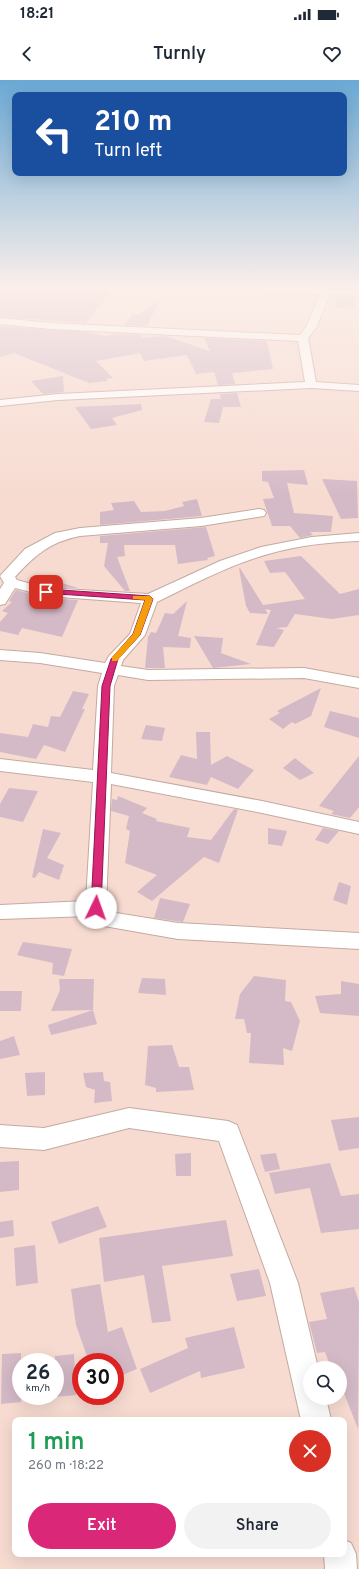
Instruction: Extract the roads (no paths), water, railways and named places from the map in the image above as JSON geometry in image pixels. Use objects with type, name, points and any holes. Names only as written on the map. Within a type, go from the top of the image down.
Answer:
[{"type":"street","points":[[306,356],[311,385]]},
{"type":"street","points":[[0,403],[58,397],[311,385],[359,388]]},
{"type":"street","points":[[259,513],[200,522],[80,532],[60,536],[30,552],[7,576],[11,583],[46,592],[150,599],[237,560],[276,547],[332,538],[359,537]]},
{"type":"street","points":[[0,601],[11,583]]},
{"type":"street","points":[[150,599],[137,635],[115,659],[110,670],[106,686],[96,908],[104,918],[178,931],[359,941]]},
{"type":"street","points":[[0,655],[40,658],[148,675],[304,673],[359,683]]},
{"type":"street","points":[[0,765],[103,777],[262,807],[359,828]]},
{"type":"street","points":[[0,912],[96,908]]},
{"type":"street","points":[[0,1136],[44,1139],[129,1118],[228,1132],[284,1283],[303,1363]]},
{"type":"street","points":[[313,1405],[315,1417]]},
{"type":"street","points":[[340,1557],[341,1569]]}]
